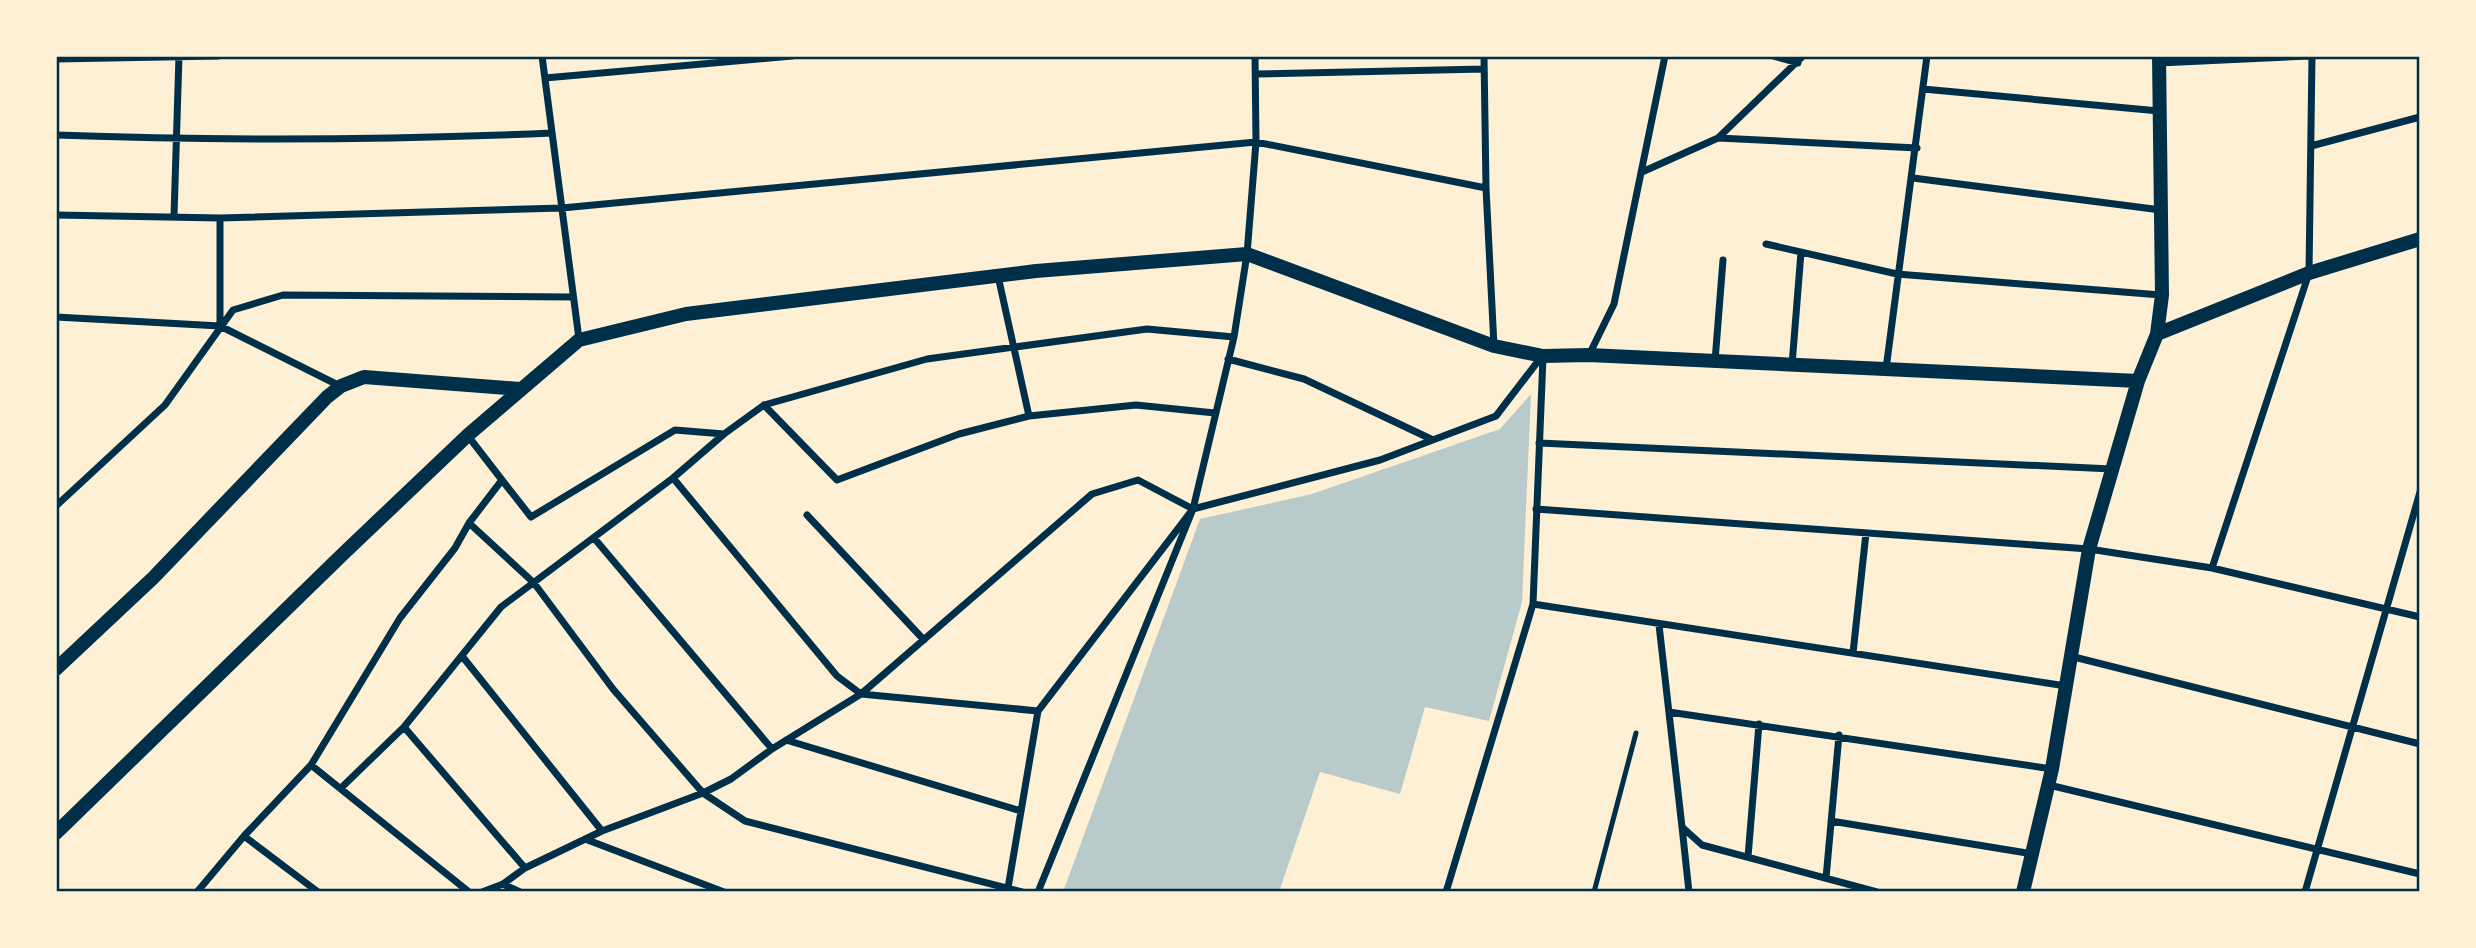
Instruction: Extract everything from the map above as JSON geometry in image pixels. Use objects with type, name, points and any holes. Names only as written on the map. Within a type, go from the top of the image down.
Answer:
[{"type":"main road","points":[[2023,892],[2049,785],[2089,549],[2138,381],[2157,334],[2162,295],[2159,60]]},
{"type":"main road","points":[[2157,334],[2309,273],[2420,239]]},
{"type":"main road","points":[[56,834],[468,435],[579,340],[686,314],[998,276],[1247,254],[1494,346],[1543,356],[1589,355],[2138,381]]},
{"type":"main road","points":[[56,670],[153,578],[327,397],[341,386],[364,377],[520,389]]},
{"type":"street","points":[[56,59],[218,56]]},
{"type":"street","points":[[542,56],[579,340]]},
{"type":"street","points":[[545,78],[792,56]]},
{"type":"street","points":[[1038,892],[1193,509],[1234,337],[1247,254],[1256,142],[1255,56]]},
{"type":"street","points":[[1484,56],[1486,188],[1494,346]]},
{"type":"street","points":[[1589,355],[1614,304],[1665,56]]},
{"type":"street","points":[[1773,56],[1798,64]]},
{"type":"street","points":[[1642,172],[1718,138],[1798,64],[1803,56]]},
{"type":"street","points":[[1886,369],[1927,56]]},
{"type":"street","points":[[2159,60],[2310,56],[2309,273],[2212,568]]},
{"type":"street","points":[[174,216],[179,57]]},
{"type":"street","points":[[1256,74],[1484,69]]},
{"type":"street","points":[[1923,89],[2160,111]]},
{"type":"street","points":[[2311,146],[2420,117]]},
{"type":"street","points":[[56,135],[176,140],[400,139],[552,133]]},
{"type":"street","points":[[1718,138],[1917,148]]},
{"type":"street","points":[[56,215],[220,218],[562,208],[1256,142],[1486,188]]},
{"type":"street","points":[[1913,178],[2161,210]]},
{"type":"street","points":[[220,218],[220,327]]},
{"type":"street","points":[[1766,244],[1897,274],[2162,295]]},
{"type":"street","points":[[1792,365],[1801,252]]},
{"type":"street","points":[[1715,361],[1723,260]]},
{"type":"street","points":[[998,276],[1029,416]]},
{"type":"street","points":[[56,506],[165,405],[233,310],[283,295],[573,297]]},
{"type":"street","points":[[56,317],[220,327],[341,386]]},
{"type":"street","points":[[341,788],[404,727],[501,607],[673,478],[724,434],[764,405],[927,359],[1147,330],[1234,337]]},
{"type":"street","points":[[1008,888],[1038,711],[1193,509],[1380,460],[1496,416],[1543,356]]},
{"type":"street","points":[[1447,892],[1533,604],[1543,356]]},
{"type":"street","points":[[1228,359],[1304,379],[1431,439]]},
{"type":"street","points":[[764,405],[837,480],[959,434],[1029,416],[1136,405],[1215,413]]},
{"type":"street","points":[[468,435],[531,517],[675,430],[724,434]]},
{"type":"street","points":[[1539,443],[2112,469]]},
{"type":"street","points":[[673,478],[837,676],[861,694],[1038,711]]},
{"type":"street","points":[[197,892],[244,836],[311,765],[400,618],[455,548],[469,523],[502,480]]},
{"type":"street","points":[[482,892],[503,884],[525,868],[602,831],[703,793],[731,779],[772,749],[861,694],[1092,494],[1138,480],[1193,509]]},
{"type":"street","points":[[2305,892],[2420,492]]},
{"type":"street","points":[[56,499],[56,506]]},
{"type":"street","points":[[1536,509],[2089,549],[2212,568],[2420,617]]},
{"type":"street","points":[[807,515],[924,640]]},
{"type":"street","points":[[469,523],[534,583],[613,689],[703,793],[745,821],[1021,892]]},
{"type":"street","points":[[1853,653],[1866,533]]},
{"type":"street","points":[[594,538],[772,749]]},
{"type":"street","points":[[1533,604],[2066,687]]},
{"type":"street","points":[[1658,625],[1689,892]]},
{"type":"street","points":[[462,656],[602,831]]},
{"type":"street","points":[[2070,656],[2420,744]]},
{"type":"street","points":[[1669,712],[2052,768]]},
{"type":"street","points":[[1748,857],[1759,724]]},
{"type":"street","points":[[404,727],[525,868]]},
{"type":"street","points":[[1826,878],[1839,735]]},
{"type":"street","points":[[786,740],[1021,811]]},
{"type":"street","points":[[311,765],[469,892]]},
{"type":"street","points":[[2049,785],[2420,874]]},
{"type":"street","points":[[1831,821],[2034,855]]},
{"type":"street","points":[[1682,827],[1702,845],[1877,892]]},
{"type":"street","points":[[244,836],[318,892]]},
{"type":"street","points":[[585,839],[724,892]]},
{"type":"street","points":[[503,884],[520,892]]},
{"type":"lane","points":[[1594,892],[1636,733]]},
{"type":"shaded area","points":[[1531,394],[1522,602],[1489,721],[1425,707],[1400,794],[1320,772],[1279,892],[1063,892],[1200,519],[1312,494],[1500,429]]}]
